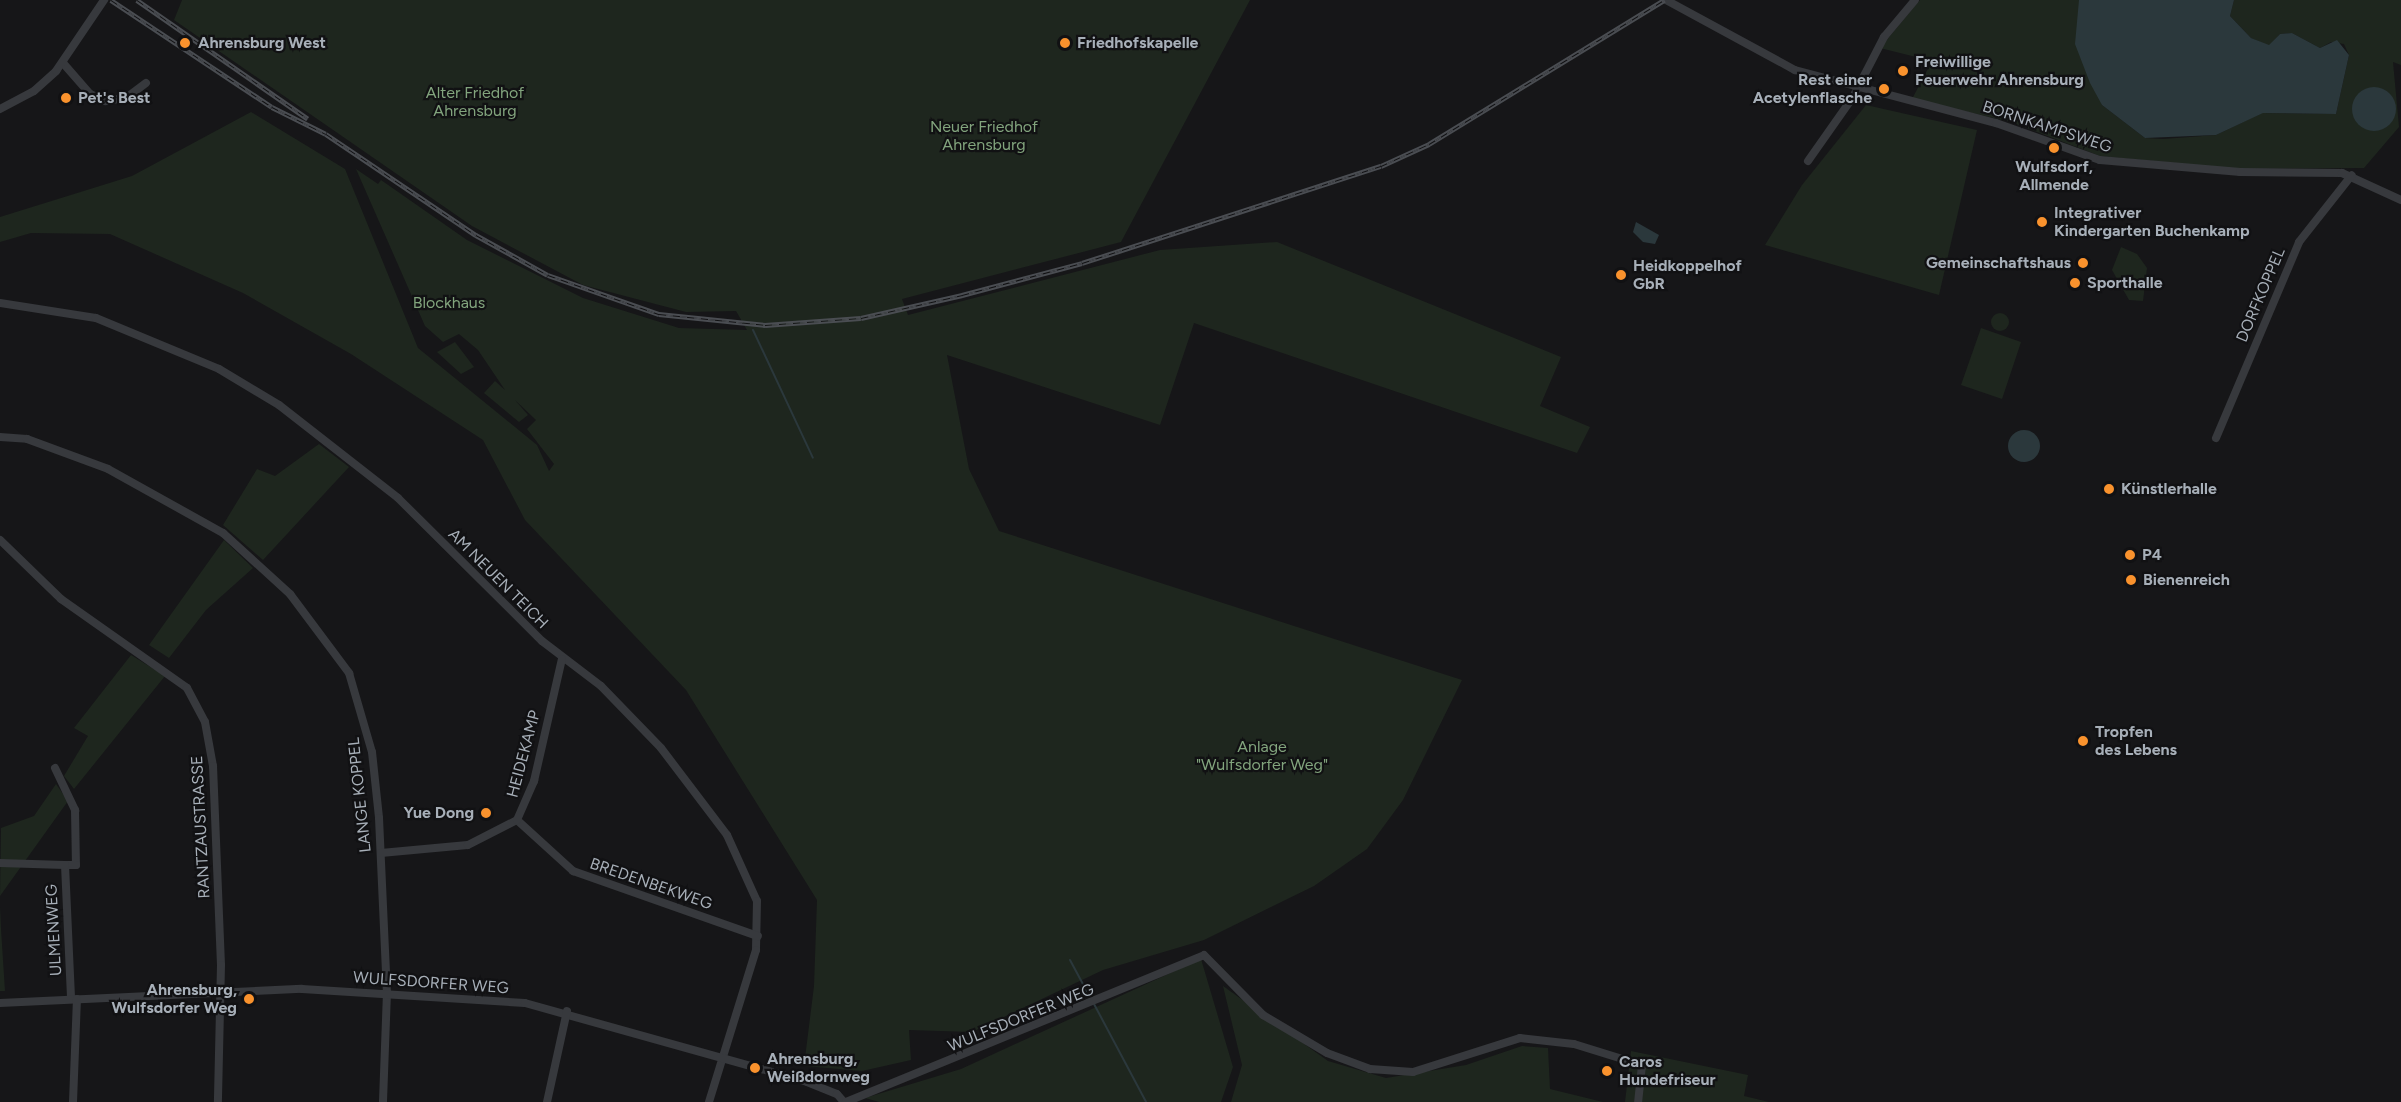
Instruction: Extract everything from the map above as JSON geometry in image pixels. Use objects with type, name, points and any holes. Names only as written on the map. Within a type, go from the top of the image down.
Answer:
[{"type":"street","points":[[0,109],[33,91],[63,63],[104,0]]},
{"type":"street","name":"BORNKAMPSWEG","points":[[1665,0],[1740,44],[1856,89],[1996,123],[2115,163],[2352,175],[2401,200]]},
{"type":"street","points":[[1808,161],[1856,89],[1884,37],[1915,0]]},
{"type":"street","points":[[63,63],[90,94],[105,101],[126,98],[146,83]]},
{"type":"street","name":"DORFKOPPEL","points":[[2216,438],[2299,242],[2352,175]]},
{"type":"street","name":"AM NEUEN TEICH","points":[[0,303],[52,308],[138,333],[219,369],[279,405],[398,498],[562,658],[601,686],[693,786],[749,878],[758,936],[709,1102]]},
{"type":"street","name":"LANGE KOPPEL","points":[[0,437],[58,450],[155,492],[223,533],[290,594],[328,640],[358,693],[372,752],[381,853],[387,992],[383,1102]]},
{"type":"street","name":"RANTZAUSTRASSE","points":[[0,540],[61,599],[168,671],[199,708],[213,766],[222,990],[218,1102]]},
{"type":"street","name":"HEIDEKAMP","points":[[381,853],[468,845],[517,820],[534,781],[562,658]]},
{"type":"street","name":"ULMENWEG","points":[[55,768],[75,810],[76,865],[65,865],[74,999],[73,1102]]},
{"type":"street","name":"BREDENBEKWEG","points":[[517,820],[573,871],[758,936]]},
{"type":"street","points":[[0,863],[65,865]]},
{"type":"street","name":"WULFSDORFER WEG","points":[[0,1003],[222,990],[387,992],[567,1011],[829,1090],[845,1102],[1204,955],[1263,1015],[1327,1053],[1370,1069],[1413,1072],[1520,1038],[1574,1044],[1641,1065],[1638,1102]]},
{"type":"street","points":[[547,1102],[567,1011]]},
{"type":"green space","points":[[182,0],[1250,0],[1121,242],[902,299],[908,315],[1160,250],[1277,242],[1561,357],[1540,406],[1590,427],[1577,453],[1194,323],[1160,425],[947,355],[969,469],[999,531],[1462,680],[1403,800],[1367,849],[1314,886],[1204,940],[1103,970],[972,1032],[909,1030],[911,1060],[862,1071],[804,1066],[814,986],[817,900],[686,690],[525,520],[483,440],[351,354],[243,293],[110,234],[31,233],[0,242],[0,217],[132,176],[251,112],[345,169],[418,348],[537,445],[549,471],[554,464],[527,429],[536,420],[515,400],[528,415],[519,422],[484,393],[495,381],[505,390],[478,350],[459,334],[443,342],[425,326],[356,169],[378,184],[381,180],[467,240],[583,298],[679,328],[747,330],[736,311],[686,312],[583,285],[472,226],[174,20]]},
{"type":"green space","points":[[1920,0],[2079,0],[2102,105],[2145,138],[2163,139],[2216,135],[2262,113],[2336,114],[2349,55],[2344,44],[2331,42],[2320,48],[2292,33],[2280,34],[2269,46],[2251,38],[2230,16],[2234,0],[2401,0],[2401,65],[2393,62],[2399,127],[2364,168],[2239,169],[2100,156],[2011,122],[1912,99],[1932,61],[1880,48]]},
{"type":"green space","points":[[1866,105],[1977,130],[1939,295],[1765,245],[1802,185]]},
{"type":"green space","points":[[2121,247],[2137,254],[2147,268],[2143,301],[2129,300],[2112,270]]},
{"type":"green space","points":[[1996,313],[2004,313],[2009,318],[2007,329],[1996,331],[1991,326],[1991,318]]},
{"type":"green space","points":[[1981,328],[2021,342],[2002,399],[1961,385]]},
{"type":"green space","points":[[455,342],[474,367],[461,374],[437,352]]},
{"type":"green space","points":[[319,444],[349,467],[263,560],[223,525],[257,469],[275,476]]},
{"type":"green space","points":[[224,540],[253,568],[206,610],[169,658],[149,645]]},
{"type":"green space","points":[[131,655],[165,676],[74,789],[64,776],[88,736],[74,728]]},
{"type":"green space","points":[[56,784],[68,801],[0,896],[1,828],[34,816]]},
{"type":"green space","points":[[0,906],[1,929],[5,991],[0,991]]},
{"type":"green space","points":[[1201,959],[1233,1067],[1221,1102],[879,1102],[865,1098],[961,1069]]},
{"type":"green space","points":[[1223,986],[1328,1061],[1386,1078],[1466,1065],[1522,1046],[1548,1048],[1550,1089],[1603,1102],[1231,1102],[1242,1065]]},
{"type":"green space","points":[[1631,1051],[1748,1075],[1744,1096],[1769,1102],[1625,1102]]},
{"type":"shaded area","points":[[2079,0],[2234,0],[2230,16],[2251,38],[2269,45],[2280,34],[2292,33],[2320,48],[2337,40],[2349,55],[2336,114],[2263,113],[2216,135],[2145,138],[2102,105],[2090,83],[2075,44]]},
{"type":"shaded area","points":[[2374,87],[2383,88],[2390,93],[2395,100],[2395,118],[2390,125],[2383,130],[2374,131],[2365,130],[2358,125],[2353,118],[2352,109],[2353,100],[2358,93],[2365,88]]},
{"type":"shaded area","points":[[1636,222],[1659,235],[1655,244],[1643,242],[1633,232]]},
{"type":"shaded area","points":[[2024,430],[2035,435],[2040,446],[2035,457],[2024,462],[2013,457],[2008,446],[2013,435]]},
{"type":"waterway","points":[[753,330],[813,458]]},
{"type":"waterway","points":[[1070,960],[1091,999]]},
{"type":"waterway","points":[[1094,1004],[1146,1102]]},
{"type":"railway","points":[[111,0],[272,107],[326,134],[476,235],[548,275],[659,314],[765,325],[861,318],[962,295],[1082,263],[1381,166],[1429,144],[1664,0]]},
{"type":"railway","points":[[137,0],[308,119]]},
{"type":"place","name":"Ahrensburg West","points":[[185,43]]},
{"type":"place","name":"Friedhofskapelle","points":[[1065,43]]},
{"type":"place","name":"Freiwillige Feuerwehr Ahrensburg","points":[[1903,71]]},
{"type":"place","name":"Rest einer Acetylenflasche","points":[[1884,89]]},
{"type":"place","name":"Pet's Best","points":[[66,98]]},
{"type":"place","name":"Wulfsdorf, Allmende","points":[[2054,148]]},
{"type":"place","name":"Integrativer Kindergarten Buchenkamp","points":[[2042,222]]},
{"type":"place","name":"Gemeinschaftshaus","points":[[2083,263]]},
{"type":"place","name":"Heidkoppelhof GbR","points":[[1621,275]]},
{"type":"place","name":"Sporthalle","points":[[2075,283]]},
{"type":"place","name":"Künstlerhalle","points":[[2109,489]]},
{"type":"place","name":"P4","points":[[2130,555]]},
{"type":"place","name":"Bienenreich","points":[[2131,580]]},
{"type":"place","name":"Tropfen des Lebens","points":[[2083,741]]},
{"type":"place","name":"Yue Dong","points":[[486,813]]},
{"type":"place","name":"Ahrensburg, Wulfsdorfer Weg","points":[[249,999]]},
{"type":"place","name":"Ahrensburg, Weißdornweg","points":[[755,1068]]},
{"type":"place","name":"Caros Hundefriseur","points":[[1607,1071]]},
{"type":"park label","name":"Alter Friedhof Ahrensburg","points":[[475,102]]},
{"type":"park label","name":"Neuer Friedhof Ahrensburg","points":[[984,136]]},
{"type":"park label","name":"Blockhaus","points":[[449,303]]},
{"type":"park label","name":"Anlage \"Wulfsdorfer Weg\"","points":[[1262,756]]}]
